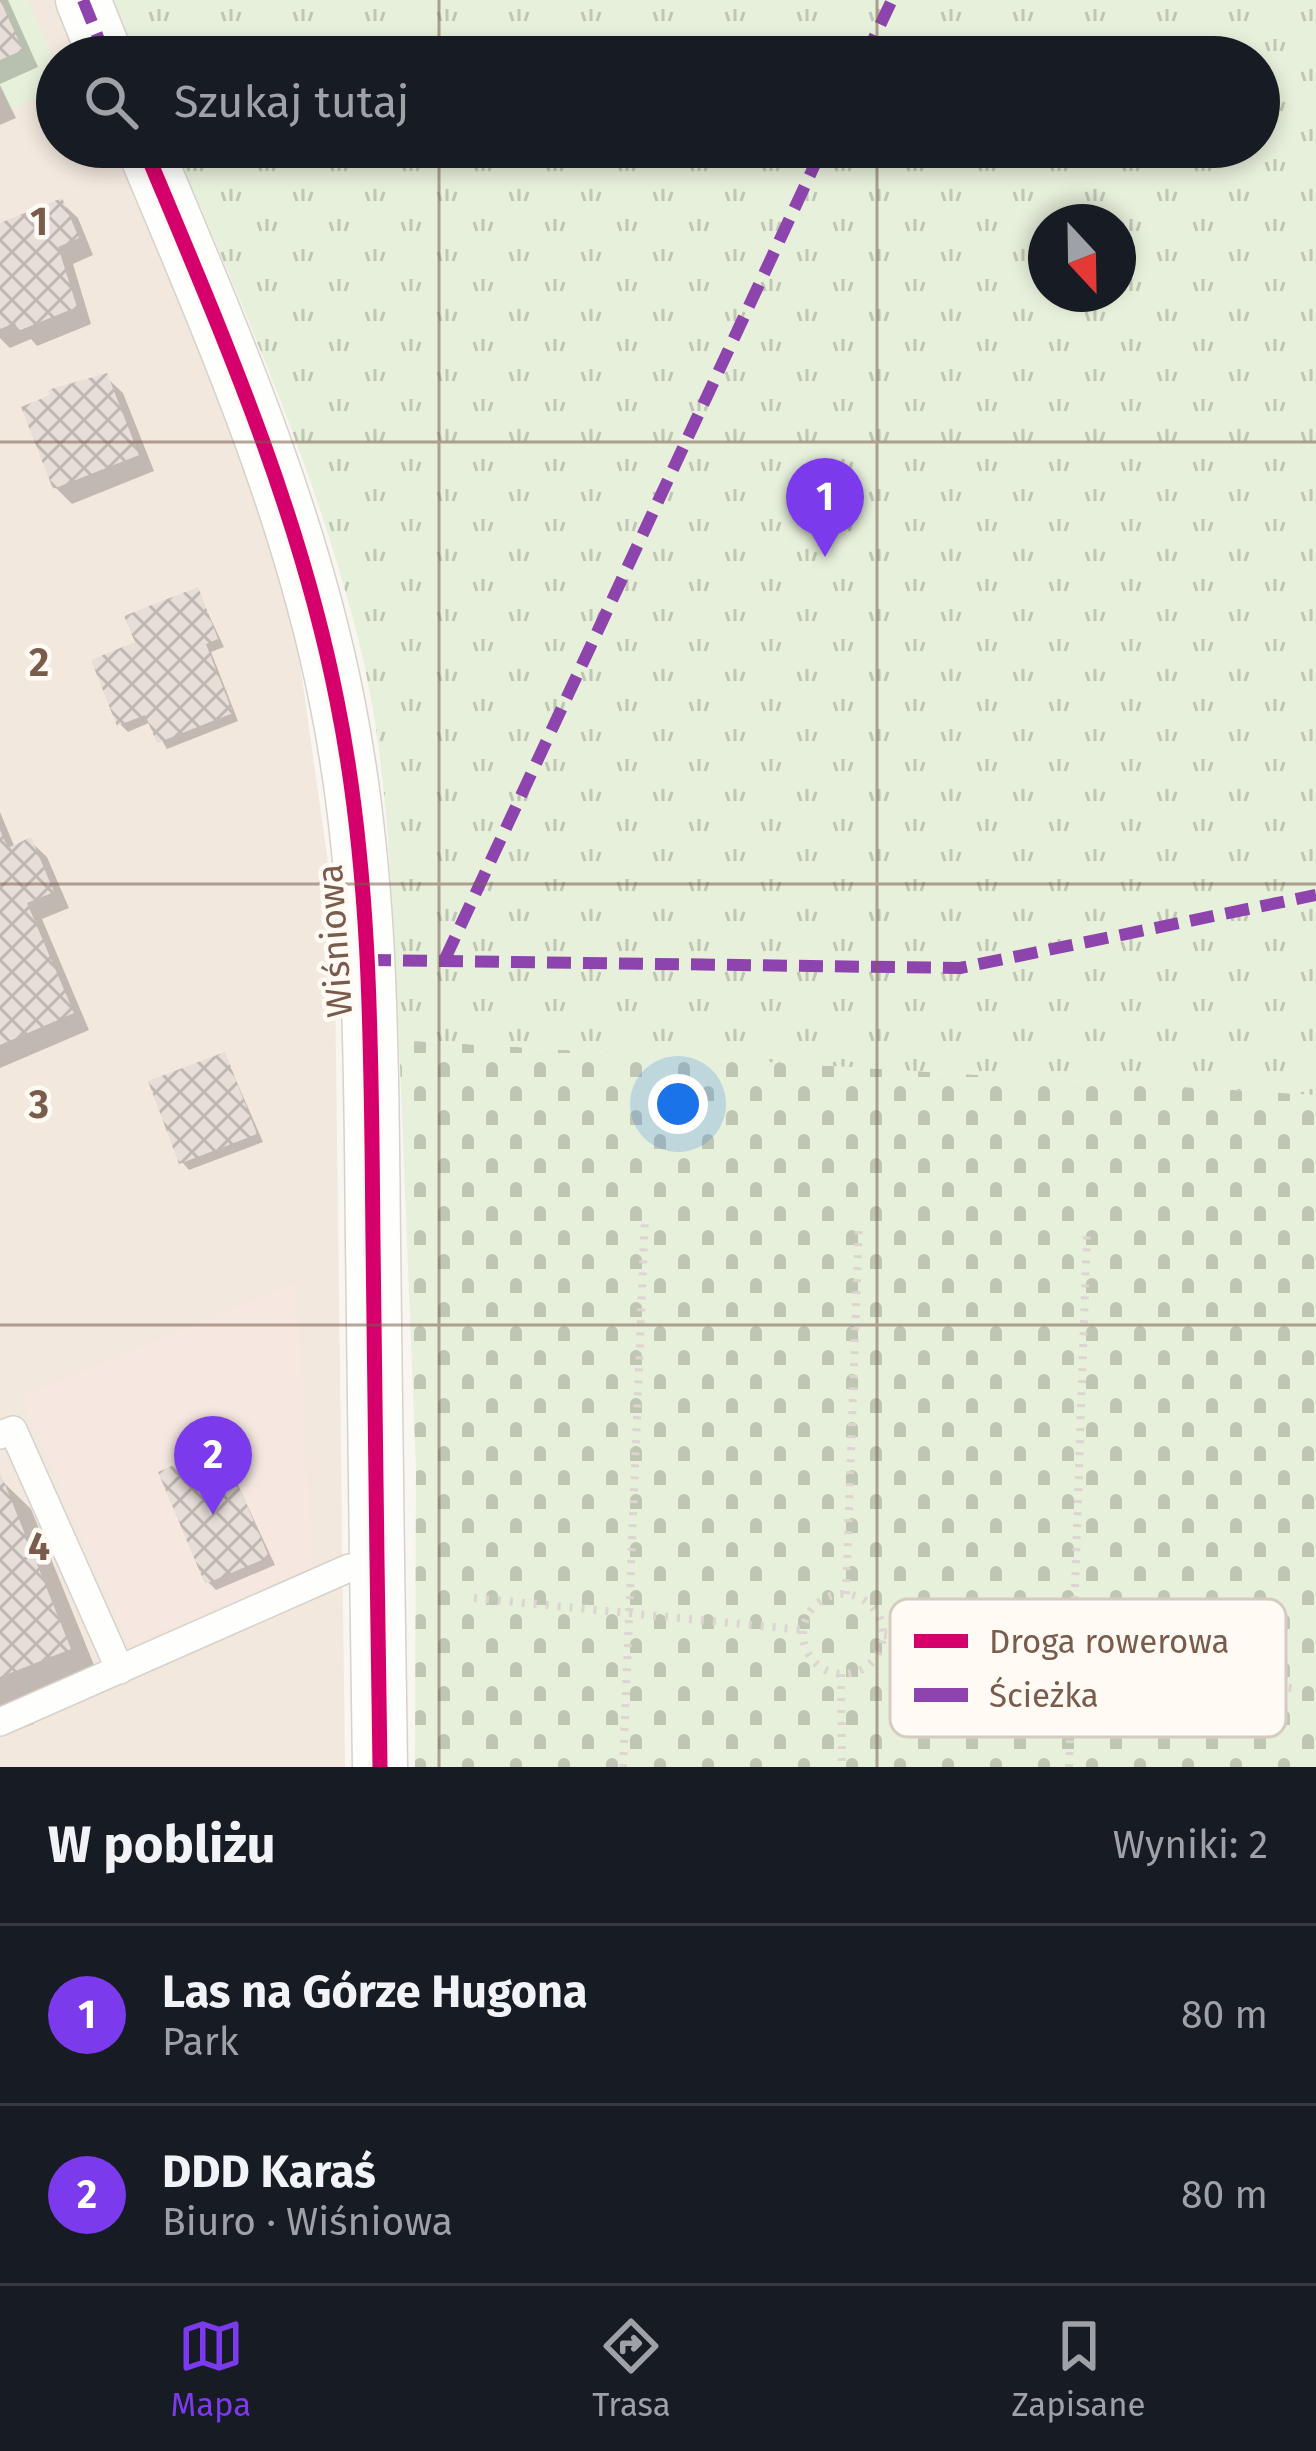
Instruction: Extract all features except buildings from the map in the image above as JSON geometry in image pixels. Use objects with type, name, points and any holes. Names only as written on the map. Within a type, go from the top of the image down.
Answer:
[{"type":"street","points":[[82,0],[97,36]]},
{"type":"street","name":"Wiśniowa","points":[[153,168],[225,337],[287,506],[327,650],[344,740],[369,1000],[380,1767]]},
{"type":"lane","points":[[0,1436],[13,1430],[120,1670]]},
{"type":"lane","points":[[0,1722],[349,1568],[378,1564]]},
{"type":"path","points":[[623,1767],[646,1216]]},
{"type":"path","points":[[846,1594],[860,1222]]},
{"type":"path","points":[[1074,1599],[1087,1232]]},
{"type":"path","points":[[846,1594],[875,1609],[884,1636],[875,1659],[841,1674],[809,1656],[803,1630],[814,1606],[846,1594]]},
{"type":"path","points":[[474,1598],[803,1630]]},
{"type":"path","points":[[884,1636],[890,1637]]},
{"type":"path","points":[[841,1674],[842,1767]]},
{"type":"path","points":[[1286,1688],[1299,1689]]},
{"type":"path","points":[[1069,1767],[1070,1737]]},
{"type":"shaded area","points":[[0,0],[54,0],[70,36],[36,36],[36,168],[129,168],[275,547],[297,643],[334,905],[345,1767],[0,1767]]},
{"type":"shaded area","points":[[296,1283],[312,1566],[130,1645],[21,1397]]},
{"type":"green space","points":[[1,0],[28,0],[44,36],[36,36],[36,99],[10,110],[0,86],[0,60],[23,50]]},
{"type":"green space","points":[[110,0],[1316,0],[1316,1095],[399,1040],[384,790],[370,691],[342,578],[300,453],[183,168],[1280,168],[1280,36],[126,36]]},
{"type":"green space","points":[[399,1040],[1316,1095],[1316,1767],[415,1767],[416,1468]]},
{"type":"marked path","points":[[83,0],[98,36]]},
{"type":"marked path","points":[[875,36],[892,0]]},
{"type":"marked path","points":[[445,959],[813,168]]},
{"type":"marked path","points":[[367,960],[960,968],[1316,895]]},
{"type":"cycle path","points":[[153,168],[255,420],[302,558],[349,768],[364,903],[370,1039],[380,1767]]},
{"type":"place","name":"Las na Górze Hugona","points":[[825,557]]},
{"type":"place","name":"DDD Karaś","points":[[213,1515]]}]
